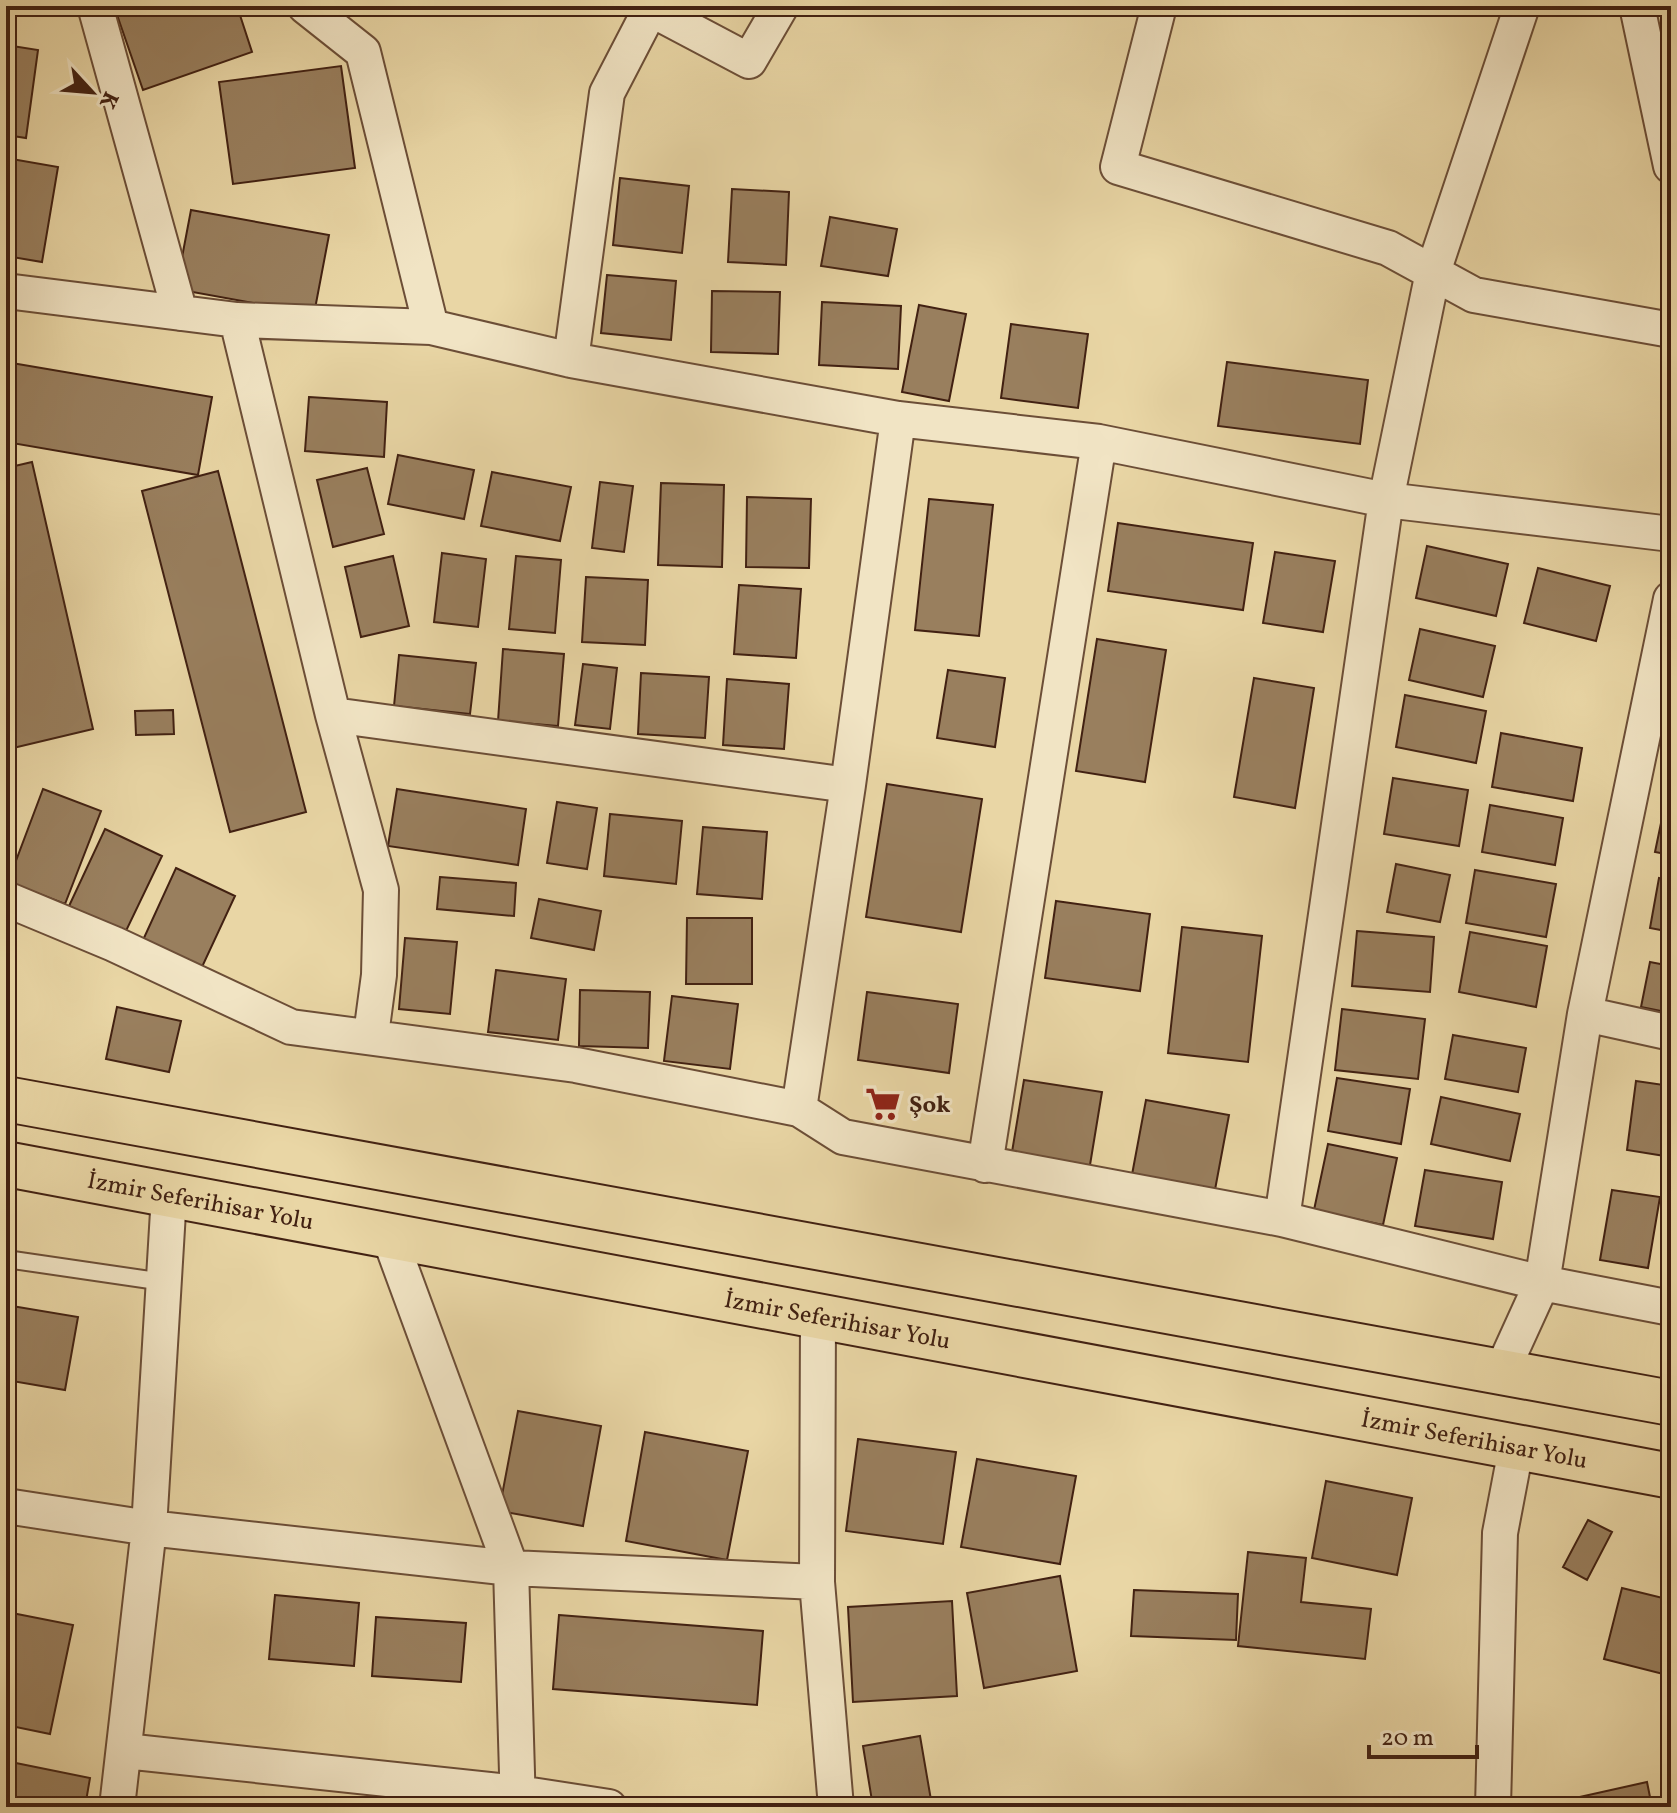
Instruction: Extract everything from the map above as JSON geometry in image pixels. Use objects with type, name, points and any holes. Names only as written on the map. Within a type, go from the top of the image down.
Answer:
[{"type":"main road","points":[[6,1099],[1671,1403]]},
{"type":"main road","name":"İzmir Seferihisar Yolu","points":[[6,1164],[1671,1476]]},
{"type":"street","points":[[95,6],[180,313]]},
{"type":"street","points":[[305,6],[363,52],[431,327]]},
{"type":"street","points":[[571,360],[607,93],[647,8],[749,61],[781,6]]},
{"type":"street","points":[[1159,6],[1118,167],[1388,248],[1474,295],[1671,330]]},
{"type":"street","points":[[1282,1219],[1386,500],[1433,272],[1522,6]]},
{"type":"street","points":[[1637,6],[1671,166]]},
{"type":"street","points":[[6,291],[237,320],[431,327],[571,360],[898,419],[1099,442],[1386,500],[1671,534]]},
{"type":"street","points":[[237,320],[333,715],[381,890],[379,975],[371,1035]]},
{"type":"street","points":[[799,1109],[848,785],[898,419]]},
{"type":"street","points":[[985,1165],[1099,442]]},
{"type":"street","points":[[1501,1373],[1542,1283],[1585,1014],[1671,599]]},
{"type":"street","points":[[333,715],[848,785]]},
{"type":"street","points":[[6,899],[128,950],[291,1027],[371,1035],[576,1065],[799,1109],[843,1137],[1282,1219],[1542,1283],[1671,1308]]},
{"type":"street","points":[[1585,1014],[1671,1033]]},
{"type":"street","points":[[117,1807],[149,1528],[169,1195]]},
{"type":"street","points":[[389,1236],[511,1568],[518,1800]]},
{"type":"street","points":[[818,1317],[817,1582],[836,1807]]},
{"type":"street","points":[[1493,1807],[1500,1533],[1516,1449]]},
{"type":"street","points":[[6,1506],[149,1528],[511,1568],[817,1582]]},
{"type":"street","points":[[125,1751],[518,1800],[609,1807]]},
{"type":"lane","points":[[6,1259],[164,1282]]},
{"type":"building","points":[[114,6],[237,6],[252,52],[143,90]]},
{"type":"building","points":[[6,45],[38,50],[26,138],[6,135]]},
{"type":"building","points":[[341,66],[355,168],[233,184],[219,82]]},
{"type":"building","points":[[6,158],[58,167],[42,262],[6,256]]},
{"type":"building","points":[[620,178],[689,186],[682,253],[613,245]]},
{"type":"building","points":[[732,189],[789,192],[786,265],[728,262]]},
{"type":"building","points":[[191,210],[329,235],[314,314],[176,289]]},
{"type":"building","points":[[830,217],[897,229],[888,276],[821,266]]},
{"type":"building","points":[[607,275],[676,281],[671,340],[601,333]]},
{"type":"building","points":[[712,291],[780,292],[778,354],[711,352]]},
{"type":"building","points":[[822,302],[901,306],[898,369],[819,365]]},
{"type":"building","points":[[919,305],[966,314],[949,401],[902,392]]},
{"type":"building","points":[[1011,324],[1088,334],[1078,408],[1001,398]]},
{"type":"building","points":[[6,362],[212,397],[198,475],[6,442]]},
{"type":"building","points":[[1227,362],[1368,380],[1360,444],[1218,426]]},
{"type":"building","points":[[309,397],[387,402],[384,457],[305,451]]},
{"type":"building","points":[[398,455],[474,470],[464,519],[388,504]]},
{"type":"building","points":[[32,462],[93,729],[9,749],[6,468]]},
{"type":"building","points":[[367,468],[384,534],[333,547],[317,480]]},
{"type":"building","points":[[218,471],[306,812],[230,832],[142,491]]},
{"type":"building","points":[[492,472],[571,487],[560,541],[481,526]]},
{"type":"building","points":[[600,482],[633,486],[624,552],[592,548]]},
{"type":"building","points":[[661,483],[724,485],[722,567],[658,565]]},
{"type":"building","points":[[747,497],[811,499],[809,568],[746,567]]},
{"type":"building","points":[[929,499],[993,505],[979,636],[915,630]]},
{"type":"building","points":[[1118,523],[1253,543],[1243,610],[1108,591]]},
{"type":"building","points":[[1427,546],[1508,564],[1496,616],[1416,598]]},
{"type":"building","points":[[1275,552],[1335,561],[1323,632],[1263,623]]},
{"type":"building","points":[[442,553],[486,559],[478,627],[434,622]]},
{"type":"building","points":[[393,556],[409,626],[361,637],[345,567]]},
{"type":"building","points":[[516,556],[561,560],[555,633],[509,629]]},
{"type":"building","points":[[1538,568],[1610,586],[1596,641],[1524,623]]},
{"type":"building","points":[[586,577],[648,580],[645,645],[582,642]]},
{"type":"building","points":[[739,585],[801,589],[796,658],[734,654]]},
{"type":"building","points":[[1420,629],[1495,646],[1483,697],[1409,680]]},
{"type":"building","points":[[1097,639],[1166,650],[1145,782],[1076,771]]},
{"type":"building","points":[[503,649],[564,654],[558,726],[498,721]]},
{"type":"building","points":[[399,655],[476,663],[470,714],[394,706]]},
{"type":"building","points":[[583,664],[617,668],[610,729],[575,725]]},
{"type":"building","points":[[948,670],[1005,678],[995,747],[937,738]]},
{"type":"building","points":[[641,673],[709,677],[705,738],[638,734]]},
{"type":"building","points":[[1254,678],[1314,688],[1295,808],[1234,797]]},
{"type":"building","points":[[727,679],[789,684],[784,749],[723,745]]},
{"type":"building","points":[[1405,695],[1486,711],[1476,763],[1396,747]]},
{"type":"building","points":[[173,710],[174,734],[136,735],[135,711]]},
{"type":"building","points":[[1501,733],[1582,748],[1573,801],[1492,787]]},
{"type":"building","points":[[1393,778],[1468,790],[1459,846],[1384,834]]},
{"type":"building","points":[[887,784],[982,799],[961,932],[866,917]]},
{"type":"building","points":[[43,789],[101,811],[65,904],[8,882]]},
{"type":"building","points":[[397,789],[526,809],[518,865],[388,846]]},
{"type":"building","points":[[1666,799],[1671,800],[1671,855],[1655,852]]},
{"type":"building","points":[[557,802],[597,808],[587,869],[547,863]]},
{"type":"building","points":[[1490,805],[1563,818],[1555,865],[1482,852]]},
{"type":"building","points":[[610,814],[682,821],[676,884],[604,876]]},
{"type":"building","points":[[703,827],[767,832],[762,899],[697,894]]},
{"type":"building","points":[[105,829],[162,856],[125,933],[69,906]]},
{"type":"building","points":[[1396,864],[1450,875],[1440,922],[1387,912]]},
{"type":"building","points":[[176,868],[235,896],[202,967],[143,940]]},
{"type":"building","points":[[1475,870],[1556,884],[1546,937],[1466,923]]},
{"type":"building","points":[[440,877],[516,883],[514,916],[437,909]]},
{"type":"building","points":[[1659,878],[1671,880],[1671,932],[1650,928]]},
{"type":"building","points":[[539,899],[601,911],[594,950],[531,938]]},
{"type":"building","points":[[1056,901],[1150,914],[1140,991],[1045,978]]},
{"type":"building","points":[[687,918],[752,918],[752,984],[686,984]]},
{"type":"building","points":[[1182,927],[1262,936],[1248,1062],[1168,1053]]},
{"type":"building","points":[[1357,931],[1434,937],[1430,992],[1352,986]]},
{"type":"building","points":[[1470,932],[1547,946],[1536,1007],[1459,992]]},
{"type":"building","points":[[405,938],[457,942],[450,1014],[399,1009]]},
{"type":"building","points":[[1650,962],[1671,966],[1671,1013],[1641,1007]]},
{"type":"building","points":[[496,970],[566,979],[558,1040],[488,1032]]},
{"type":"building","points":[[580,990],[650,992],[648,1048],[579,1046]]},
{"type":"building","points":[[867,992],[958,1004],[949,1073],[858,1060]]},
{"type":"building","points":[[672,996],[738,1004],[730,1069],[664,1061]]},
{"type":"building","points":[[117,1007],[181,1021],[169,1072],[106,1059]]},
{"type":"building","points":[[1342,1009],[1425,1019],[1418,1079],[1335,1070]]},
{"type":"building","points":[[1453,1035],[1526,1048],[1518,1092],[1445,1079]]},
{"type":"building","points":[[1337,1078],[1410,1089],[1401,1144],[1328,1131]]},
{"type":"building","points":[[1024,1080],[1102,1092],[1089,1171],[1011,1158]]},
{"type":"building","points":[[1636,1081],[1671,1086],[1671,1157],[1627,1150]]},
{"type":"building","points":[[1441,1097],[1520,1114],[1510,1161],[1431,1144]]},
{"type":"building","points":[[1146,1100],[1229,1115],[1214,1195],[1131,1180]]},
{"type":"building","points":[[1328,1144],[1397,1158],[1383,1225],[1314,1210]]},
{"type":"building","points":[[1425,1170],[1502,1182],[1493,1239],[1415,1226]]},
{"type":"building","points":[[1612,1190],[1660,1197],[1648,1268],[1600,1260]]},
{"type":"building","points":[[6,1305],[78,1317],[65,1390],[6,1380]]},
{"type":"building","points":[[518,1411],[601,1426],[583,1526],[499,1511]]},
{"type":"building","points":[[645,1432],[748,1451],[727,1560],[626,1541]]},
{"type":"building","points":[[858,1439],[956,1452],[943,1544],[846,1531]]},
{"type":"building","points":[[977,1459],[1076,1476],[1060,1564],[961,1547]]},
{"type":"building","points":[[1326,1481],[1412,1498],[1397,1575],[1312,1558]]},
{"type":"building","points":[[1588,1520],[1612,1532],[1587,1580],[1563,1567]]},
{"type":"building","points":[[1248,1552],[1306,1558],[1301,1602],[1371,1609],[1365,1659],[1238,1646]]},
{"type":"building","points":[[1060,1576],[1077,1671],[984,1688],[967,1593]]},
{"type":"building","points":[[1622,1588],[1671,1600],[1671,1676],[1604,1659]]},
{"type":"building","points":[[1134,1590],[1238,1594],[1236,1640],[1131,1636]]},
{"type":"building","points":[[275,1595],[359,1603],[354,1666],[269,1659]]},
{"type":"building","points":[[952,1601],[957,1696],[853,1702],[848,1607]]},
{"type":"building","points":[[12,1613],[73,1625],[50,1734],[6,1725],[6,1628],[9,1629]]},
{"type":"building","points":[[559,1615],[763,1631],[757,1705],[553,1689]]},
{"type":"building","points":[[376,1617],[466,1623],[461,1682],[372,1676]]},
{"type":"building","points":[[920,1736],[931,1800],[873,1807],[863,1746]]},
{"type":"building","points":[[6,1761],[90,1778],[85,1807],[6,1807]]},
{"type":"building","points":[[1647,1782],[1652,1807],[1548,1807],[1548,1804]]},
{"type":"place","name":"Şok","points":[[883,1104]]}]
